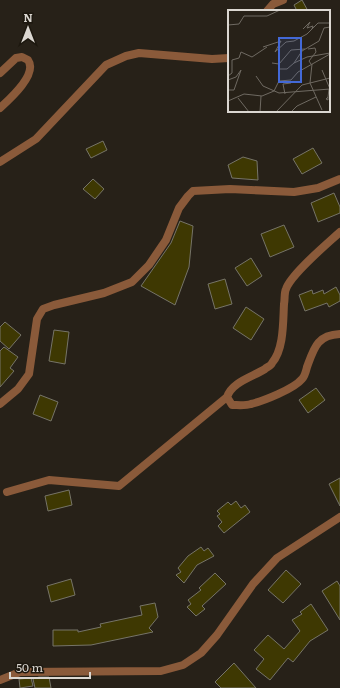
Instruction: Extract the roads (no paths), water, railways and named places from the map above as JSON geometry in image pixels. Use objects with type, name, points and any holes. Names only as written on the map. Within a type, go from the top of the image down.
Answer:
[{"type":"street","points":[[267,10],[273,4],[284,0]]},
{"type":"street","points":[[0,162],[36,139],[106,65],[126,56],[139,53],[212,59],[228,58]]},
{"type":"street","points":[[0,73],[19,57],[25,58],[31,65],[30,71],[16,93],[0,108]]},
{"type":"street","points":[[0,404],[18,389],[29,374],[37,320],[43,309],[104,293],[132,282],[149,265],[166,240],[179,208],[193,191],[230,189],[294,192],[318,188],[340,178]]},
{"type":"street","points":[[7,492],[49,480],[119,486],[227,397],[230,390],[243,380],[255,375],[272,364],[278,352],[282,335],[286,289],[305,265],[340,232]]},
{"type":"street","points":[[227,397],[232,406],[250,405],[279,394],[303,378],[313,351],[319,340],[329,334],[340,334]]},
{"type":"street","points":[[0,680],[20,672],[161,671],[183,665],[201,653],[242,599],[277,558],[340,517]]}]
